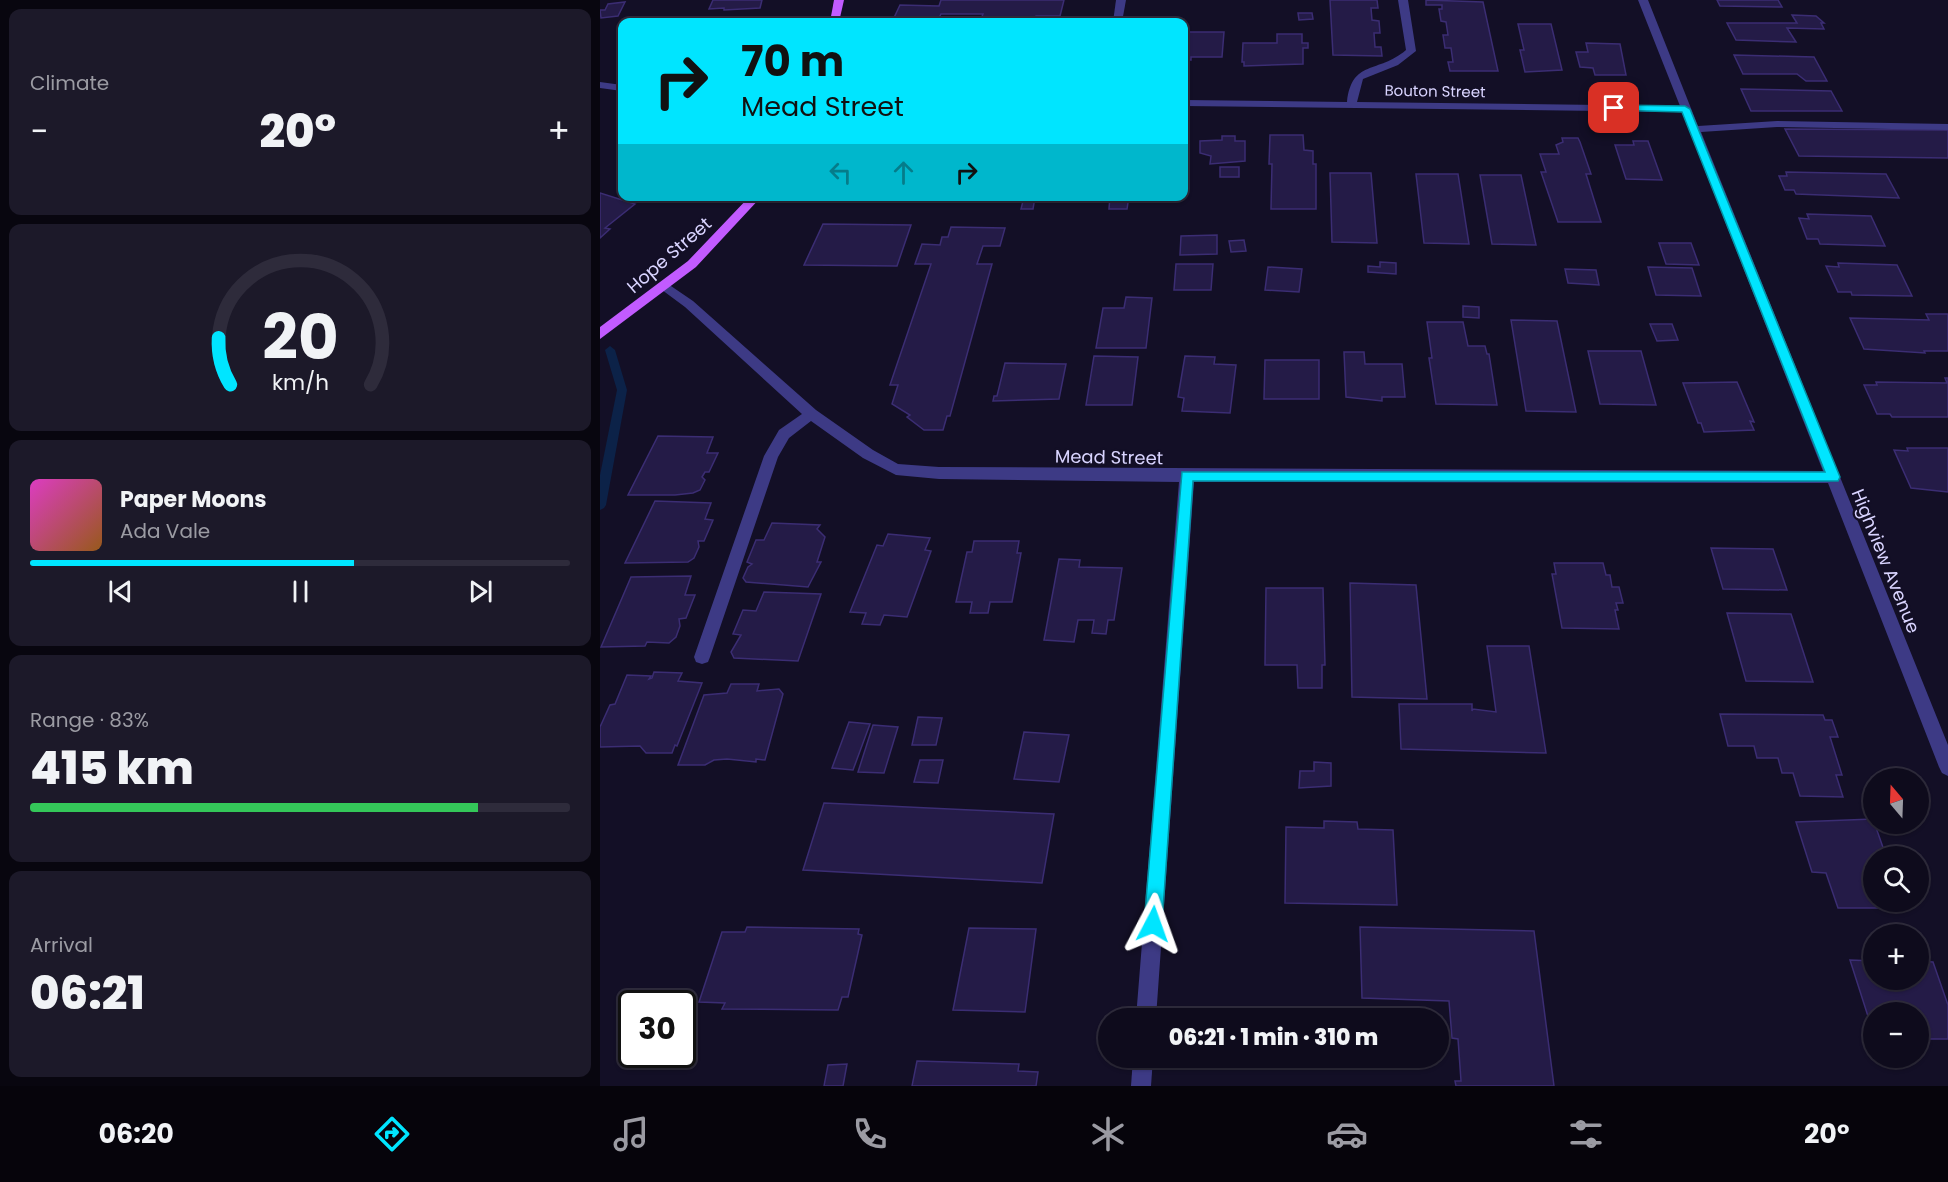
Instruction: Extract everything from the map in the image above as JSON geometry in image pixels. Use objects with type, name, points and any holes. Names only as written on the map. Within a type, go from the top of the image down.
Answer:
[{"type":"main road","points":[[835,18],[839,0]]},
{"type":"main road","name":"Hope Street","points":[[600,334],[664,287],[713,243],[752,201]]},
{"type":"street","points":[[1119,18],[1121,0]]},
{"type":"street","points":[[1352,105],[1354,84],[1363,72],[1396,63],[1411,51],[1403,0]]},
{"type":"street","name":"Highview Avenue","points":[[1643,0],[1948,767]]},
{"type":"street","points":[[600,85],[618,87]]},
{"type":"street","name":"Bouton Street","points":[[1188,103],[1685,109]]},
{"type":"street","points":[[1693,129],[1777,124],[1948,127]]},
{"type":"street","name":"Mead Street","points":[[664,287],[689,304],[811,414],[868,454],[896,469],[939,473],[1187,476],[1833,477]]},
{"type":"street","points":[[702,657],[771,456],[784,434],[811,414]]},
{"type":"street","points":[[1147,1008],[1187,476]]},
{"type":"street","points":[[1141,1086],[1142,1068]]},
{"type":"building","points":[[713,0],[762,0],[760,8],[724,10],[724,8],[709,9]]},
{"type":"building","points":[[941,0],[1064,0],[1060,16],[981,18],[983,14],[941,14],[939,18],[894,18],[900,5],[939,6]]},
{"type":"building","points":[[1330,0],[1377,0],[1378,8],[1371,8],[1372,20],[1379,21],[1380,33],[1374,33],[1375,47],[1381,47],[1382,56],[1333,55]]},
{"type":"building","points":[[1426,0],[1483,2],[1498,71],[1450,71],[1448,62],[1453,62],[1451,48],[1445,48],[1443,35],[1448,35],[1446,22],[1441,21],[1439,9],[1442,9],[1442,5],[1426,5]]},
{"type":"building","points":[[1717,0],[1778,0],[1782,7],[1720,6]]},
{"type":"building","points":[[625,2],[618,16],[601,18],[600,10],[605,10],[608,4]]},
{"type":"building","points":[[1298,13],[1312,13],[1313,19],[1299,20]]},
{"type":"building","points":[[1792,15],[1816,16],[1824,23],[1821,23],[1824,29],[1787,28],[1796,42],[1736,40],[1727,23],[1797,23]]},
{"type":"building","points":[[1518,24],[1551,24],[1562,70],[1525,72],[1520,50],[1524,50]]},
{"type":"building","points":[[1188,32],[1224,32],[1222,57],[1191,57],[1191,60],[1188,60]]},
{"type":"building","points":[[1277,34],[1302,34],[1302,43],[1308,43],[1308,48],[1303,48],[1303,64],[1244,66],[1242,62],[1243,43],[1277,43]]},
{"type":"building","points":[[1586,43],[1620,44],[1626,75],[1595,75],[1593,68],[1580,67],[1576,52],[1588,52]]},
{"type":"building","points":[[1734,55],[1814,57],[1827,81],[1806,81],[1797,74],[1743,74]]},
{"type":"building","points":[[1741,89],[1831,91],[1842,111],[1751,111]]},
{"type":"building","points":[[1785,129],[1948,130],[1948,158],[1799,156]]},
{"type":"building","points":[[1270,135],[1303,135],[1304,150],[1313,151],[1313,164],[1316,164],[1316,209],[1271,209]]},
{"type":"building","points":[[1222,136],[1235,136],[1235,141],[1245,141],[1245,161],[1210,164],[1211,156],[1200,153],[1200,141],[1222,140]]},
{"type":"building","points":[[1562,138],[1578,138],[1580,142],[1591,174],[1586,174],[1601,222],[1558,222],[1541,172],[1546,172],[1540,154],[1559,154],[1556,145],[1563,142]]},
{"type":"building","points":[[1633,141],[1648,141],[1662,180],[1626,179],[1615,145],[1634,145]]},
{"type":"building","points":[[1220,167],[1239,167],[1239,177],[1220,177]]},
{"type":"building","points":[[1786,172],[1886,174],[1899,198],[1796,194],[1794,190],[1785,190],[1779,176],[1787,176]]},
{"type":"building","points":[[1330,173],[1371,173],[1377,243],[1332,242]]},
{"type":"building","points":[[1416,174],[1458,174],[1469,244],[1424,243]]},
{"type":"building","points":[[1480,175],[1521,175],[1536,245],[1492,244]]},
{"type":"building","points":[[600,193],[618,199],[618,201],[635,204],[605,228],[610,229],[600,238]]},
{"type":"building","points":[[1023,201],[1034,201],[1033,209],[1021,209]]},
{"type":"building","points":[[1110,201],[1128,201],[1127,209],[1109,209]]},
{"type":"building","points":[[1807,214],[1871,216],[1885,246],[1820,244],[1818,239],[1807,239],[1799,218],[1809,219]]},
{"type":"building","points":[[823,224],[911,225],[897,266],[804,265]]},
{"type":"building","points":[[951,227],[1005,228],[1000,246],[983,246],[977,264],[992,264],[950,416],[947,416],[943,430],[924,430],[907,417],[910,415],[892,404],[898,385],[890,385],[931,264],[915,264],[922,244],[940,245],[942,237],[948,237]]},
{"type":"building","points":[[1217,235],[1217,254],[1180,255],[1181,236]]},
{"type":"building","points":[[1244,240],[1246,251],[1231,252],[1229,241]]},
{"type":"building","points":[[1659,243],[1691,243],[1699,265],[1666,264]]},
{"type":"building","points":[[1380,262],[1396,263],[1396,274],[1368,272],[1368,266],[1380,267]]},
{"type":"building","points":[[1838,263],[1897,265],[1912,296],[1852,295],[1851,292],[1838,292],[1826,266],[1839,267]]},
{"type":"building","points":[[1176,264],[1213,264],[1211,290],[1174,290]]},
{"type":"building","points":[[1268,267],[1302,269],[1299,292],[1265,290]]},
{"type":"building","points":[[1648,267],[1692,268],[1701,296],[1656,295]]},
{"type":"building","points":[[1565,269],[1596,270],[1599,285],[1568,283]]},
{"type":"building","points":[[1126,297],[1152,298],[1146,348],[1096,348],[1103,308],[1124,308]]},
{"type":"building","points":[[1463,306],[1479,307],[1479,318],[1463,317]]},
{"type":"building","points":[[1926,314],[1948,314],[1948,351],[1924,351],[1925,353],[1864,349],[1850,318],[1929,320]]},
{"type":"building","points":[[1511,320],[1557,321],[1576,412],[1526,411]]},
{"type":"building","points":[[1427,322],[1463,322],[1468,346],[1485,346],[1489,354],[1497,405],[1436,404],[1429,358],[1432,358]]},
{"type":"building","points":[[1650,324],[1672,324],[1678,340],[1657,341]]},
{"type":"building","points":[[1588,351],[1641,351],[1656,405],[1600,404]]},
{"type":"building","points":[[1344,352],[1364,352],[1365,364],[1402,364],[1405,397],[1382,397],[1382,401],[1346,397]]},
{"type":"building","points":[[1094,356],[1138,357],[1132,405],[1086,405]]},
{"type":"building","points":[[1185,356],[1215,357],[1214,364],[1236,365],[1230,413],[1182,411],[1184,398],[1178,397]]},
{"type":"building","points":[[1265,360],[1319,360],[1319,399],[1264,399]]},
{"type":"building","points":[[1005,363],[1066,364],[1059,399],[993,401],[994,396],[997,396]]},
{"type":"building","points":[[1945,378],[1948,378],[1948,417],[1892,417],[1890,414],[1877,414],[1864,385],[1877,385],[1876,382],[1947,383]]},
{"type":"building","points":[[1737,382],[1754,422],[1750,421],[1754,430],[1704,432],[1701,423],[1698,423],[1683,383]]},
{"type":"building","points":[[658,436],[713,437],[707,453],[718,453],[709,472],[705,472],[702,477],[705,480],[700,490],[675,495],[628,495]]},
{"type":"building","points":[[1907,448],[1948,448],[1948,492],[1911,488],[1894,450],[1908,451]]},
{"type":"building","points":[[655,501],[711,503],[705,519],[713,520],[704,541],[698,541],[699,547],[694,558],[688,562],[625,563]]},
{"type":"building","points":[[772,523],[820,525],[817,529],[825,537],[817,562],[821,562],[808,587],[746,582],[743,578],[752,564],[747,562],[756,540],[764,540]]},
{"type":"building","points":[[888,534],[930,538],[925,550],[931,551],[907,617],[884,615],[880,625],[862,624],[866,613],[850,612],[877,545],[883,546]]},
{"type":"building","points":[[974,541],[1019,541],[1017,553],[1021,553],[1012,602],[990,602],[988,613],[970,613],[972,602],[956,602],[967,552],[972,552]]},
{"type":"building","points":[[1711,548],[1773,549],[1787,590],[1723,589]]},
{"type":"building","points":[[1059,559],[1080,560],[1079,567],[1122,568],[1114,620],[1108,620],[1106,634],[1092,633],[1094,620],[1078,620],[1074,642],[1044,640]]},
{"type":"building","points":[[1554,563],[1603,563],[1606,575],[1610,575],[1612,587],[1619,587],[1623,603],[1616,603],[1619,629],[1562,628],[1552,574],[1556,574]]},
{"type":"building","points":[[691,576],[685,595],[695,595],[686,618],[679,619],[680,626],[676,637],[669,643],[647,642],[645,646],[601,647],[631,577]]},
{"type":"building","points":[[1350,583],[1416,585],[1427,699],[1352,697]]},
{"type":"building","points":[[1266,588],[1323,588],[1325,665],[1322,665],[1322,688],[1298,688],[1297,665],[1265,665]]},
{"type":"building","points":[[764,592],[821,594],[798,661],[734,658],[731,652],[741,635],[733,634],[743,610],[756,611]]},
{"type":"building","points":[[1727,613],[1791,614],[1813,682],[1746,681]]},
{"type":"building","points":[[1487,646],[1529,646],[1546,753],[1401,749],[1399,704],[1472,704],[1472,711],[1473,709],[1496,712]]},
{"type":"building","points":[[654,672],[682,673],[678,681],[702,683],[677,746],[675,745],[672,753],[646,753],[640,746],[600,747],[600,727],[610,705],[615,704],[627,675],[651,676],[649,679],[652,678]]},
{"type":"building","points":[[731,684],[759,684],[757,691],[779,689],[783,694],[765,760],[756,759],[756,762],[727,759],[714,760],[705,765],[678,765],[704,695],[727,693]]},
{"type":"building","points":[[1720,714],[1823,715],[1825,720],[1832,720],[1838,737],[1830,737],[1842,775],[1836,775],[1843,797],[1800,796],[1793,773],[1782,773],[1778,758],[1757,758],[1754,746],[1728,746]]},
{"type":"building","points":[[918,717],[942,718],[936,745],[912,745]]},
{"type":"building","points":[[849,722],[870,724],[853,770],[832,768]]},
{"type":"building","points":[[873,725],[898,727],[884,773],[858,772]]},
{"type":"building","points":[[1024,732],[1069,735],[1059,782],[1014,779]]},
{"type":"building","points":[[920,760],[943,760],[938,783],[914,782]]},
{"type":"building","points":[[1314,762],[1331,763],[1331,786],[1299,788],[1300,771],[1314,771]]},
{"type":"building","points":[[824,803],[1054,814],[1042,883],[803,870]]},
{"type":"building","points":[[1863,819],[1863,834],[1878,834],[1882,846],[1863,846],[1863,908],[1838,908],[1826,873],[1812,872],[1796,822]]},
{"type":"building","points":[[1324,821],[1357,822],[1358,829],[1393,830],[1397,905],[1285,903],[1286,827],[1324,828]]},
{"type":"building","points":[[747,927],[859,929],[858,934],[862,935],[848,997],[842,997],[838,1010],[722,1009],[725,1003],[699,1002],[722,932],[745,932]]},
{"type":"building","points":[[1360,927],[1534,931],[1554,1086],[1456,1086],[1455,1081],[1461,1081],[1458,1039],[1452,1038],[1449,1001],[1362,998]]},
{"type":"building","points":[[969,928],[1036,929],[1025,1012],[953,1010]]},
{"type":"building","points":[[1850,960],[1863,961],[1863,990],[1929,990],[1929,962],[1933,962],[1948,1005],[1948,1039],[1929,1039],[1929,1002],[1863,1002]]},
{"type":"building","points":[[917,1061],[1019,1064],[1018,1071],[1038,1072],[1036,1086],[912,1086]]},
{"type":"building","points":[[847,1064],[843,1086],[824,1086],[828,1065]]},
{"type":"waterway","points":[[600,505],[622,390],[610,350]]},
{"type":"route","points":[[1153,924],[1187,476],[1833,477],[1685,109],[1614,108]]}]
